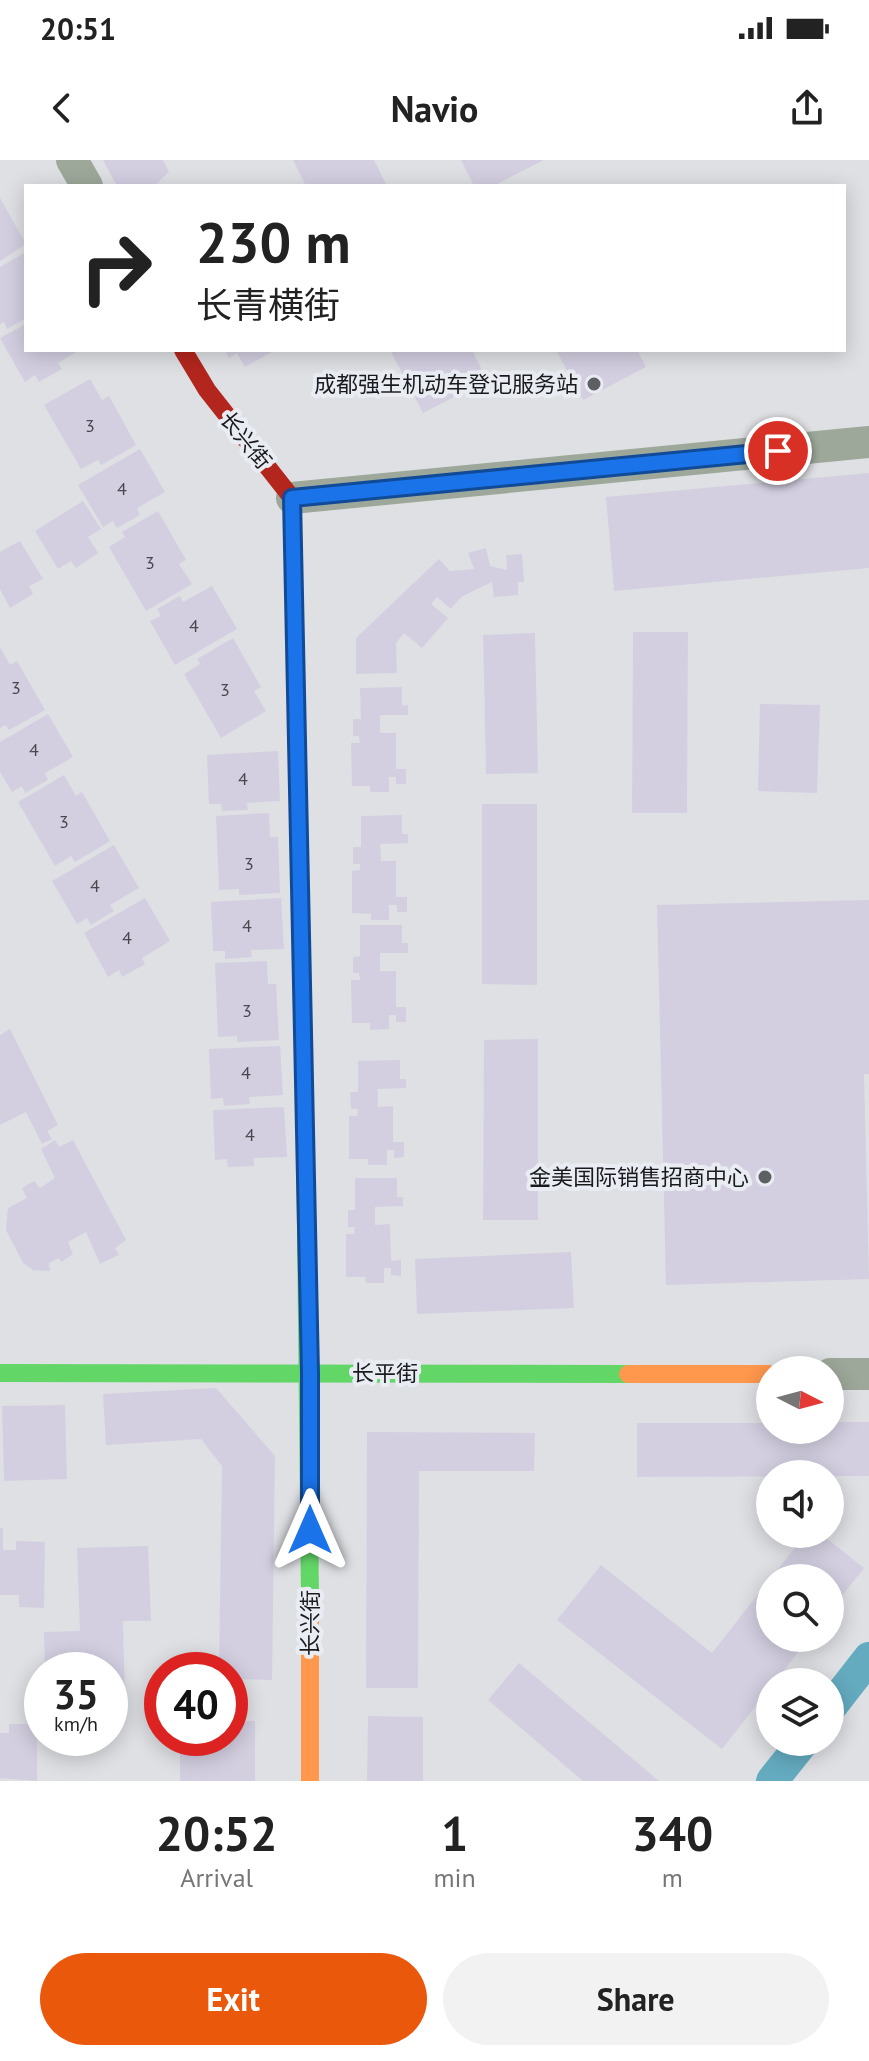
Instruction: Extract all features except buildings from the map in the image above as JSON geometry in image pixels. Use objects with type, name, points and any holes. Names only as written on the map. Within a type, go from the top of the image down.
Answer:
[{"type":"street","points":[[72,160],[86,184]]},
{"type":"street","name":"长兴街","points":[[184,352],[207,390],[292,498],[310,1373],[310,1781]]},
{"type":"street","points":[[292,498],[869,442]]},
{"type":"street","name":"长平街","points":[[0,1373],[756,1374]]},
{"type":"street","points":[[844,1374],[869,1374]]},
{"type":"waterway","points":[[844,1690],[869,1658]]},
{"type":"waterway","points":[[772,1781],[792,1756]]},
{"type":"traffic: fast","points":[[305,1134],[310,1601]]},
{"type":"traffic: fast","points":[[0,1373],[628,1374]]},
{"type":"traffic: slow","points":[[294,580],[305,1134]]},
{"type":"traffic: slow","points":[[628,1374],[756,1374]]},
{"type":"traffic: slow","points":[[310,1601],[310,1781]]},
{"type":"traffic: jam","points":[[184,352],[207,390],[292,498],[294,580]]},
{"type":"place","name":"成都强生机动车登记服务站","points":[[594,384]]},
{"type":"place","name":"金美国际销售招商中心","points":[[765,1177]]},
{"type":"route","points":[[310,1530],[310,1373],[292,498],[778,451]]}]
